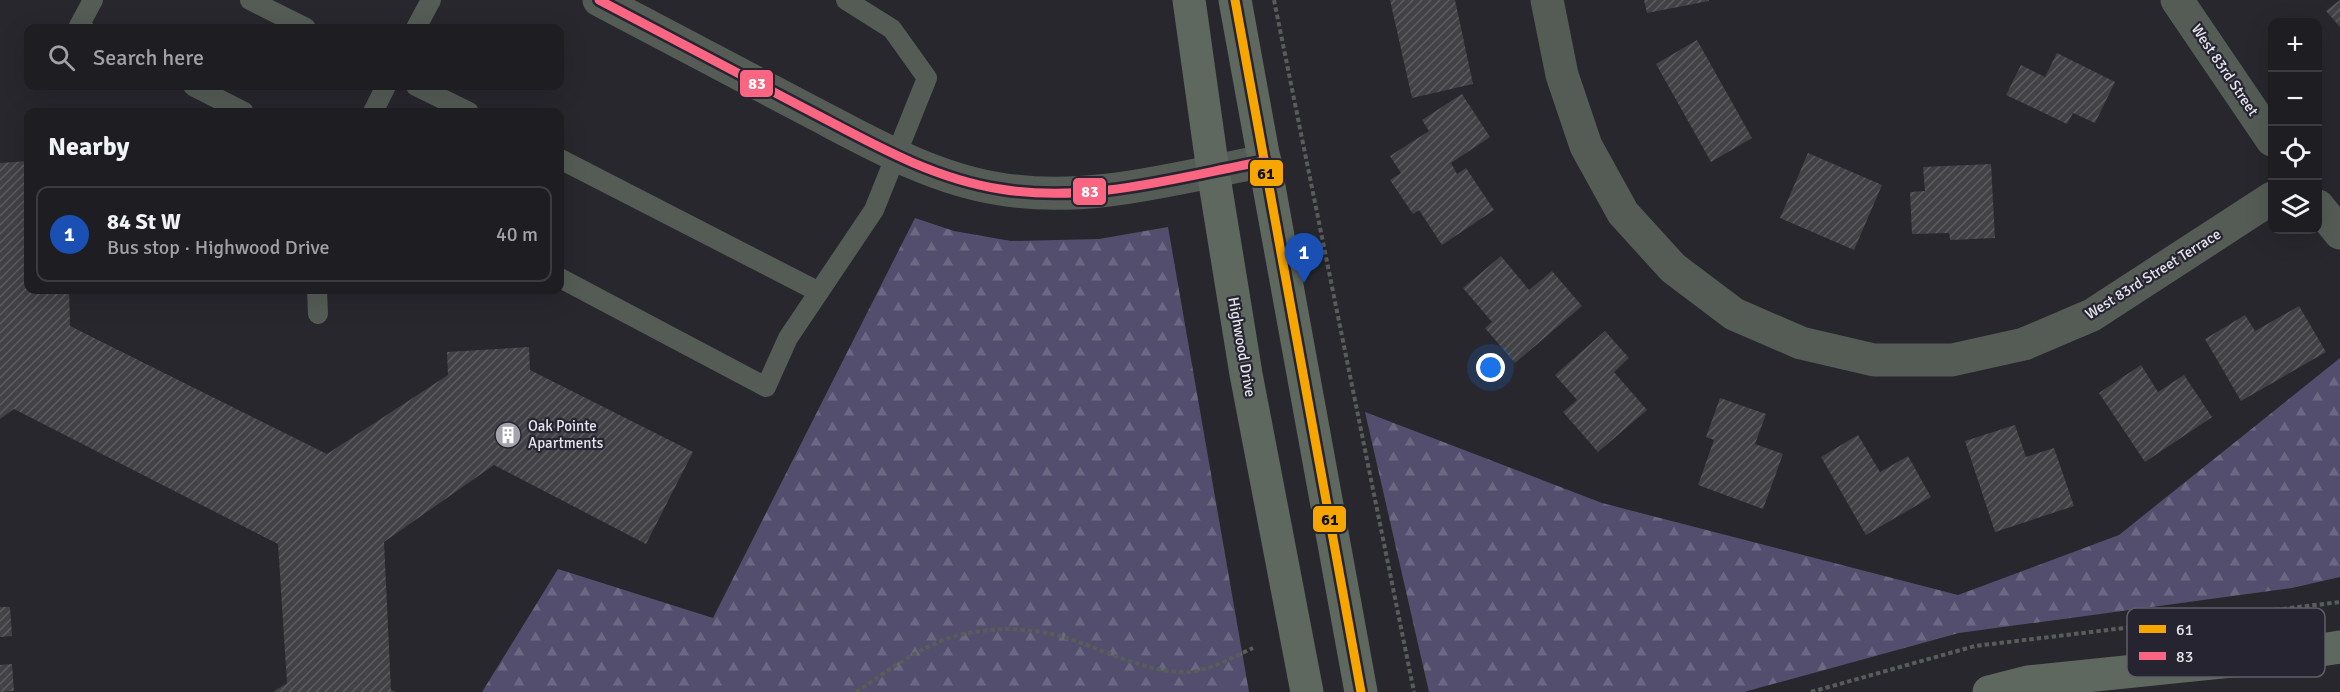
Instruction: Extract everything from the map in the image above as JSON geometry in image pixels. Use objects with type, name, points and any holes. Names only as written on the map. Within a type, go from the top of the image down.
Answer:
[{"type":"street","points":[[599,0],[895,154],[940,174],[1000,189],[1062,193],[1120,189],[1265,161]]},
{"type":"street","name":"Highwood Drive","points":[[1189,0],[1213,171],[1246,374],[1307,692]]},
{"type":"street","points":[[1236,0],[1361,692]]},
{"type":"street","name":"West 83rd Street Terrace","points":[[1546,0],[1562,75],[1586,146],[1623,213],[1673,268],[1725,308],[1801,343],[1874,360],[1952,360],[2024,345],[2092,315],[2268,201]]},
{"type":"street","name":"West 83rd Street","points":[[2183,2],[2268,134]]},
{"type":"street","points":[[2322,211],[2340,233]]},
{"type":"street","points":[[2325,649],[2340,647]]},
{"type":"street","points":[[1989,692],[2028,682],[2127,672]]},
{"type":"lane","points":[[80,24],[93,0]]},
{"type":"lane","points":[[250,0],[298,24]]},
{"type":"lane","points":[[418,24],[431,0]]},
{"type":"lane","points":[[564,280],[766,387],[788,338],[874,210],[927,78],[892,29],[846,0]]},
{"type":"lane","points":[[201,90],[236,108]]},
{"type":"lane","points":[[375,108],[384,90]]},
{"type":"lane","points":[[424,90],[461,108]]},
{"type":"lane","points":[[564,161],[819,292]]},
{"type":"lane","points":[[318,294],[318,314]]},
{"type":"path","points":[[1274,0],[1414,692]]},
{"type":"path","points":[[2290,608],[2340,602]]},
{"type":"path","points":[[1811,692],[1976,646],[2127,628]]},
{"type":"path","points":[[856,692],[906,659],[940,641],[967,633],[999,629],[1032,630],[1066,638],[1112,655],[1181,672],[1206,669],[1253,648]]},
{"type":"green space","points":[[915,218],[954,231],[1011,241],[1099,239],[1168,227],[1249,692],[482,692],[558,569],[713,618]]},
{"type":"green space","points":[[2340,358],[2340,577],[2292,588],[2144,608],[2127,608],[2127,610],[1959,633],[1744,692],[1429,692],[1365,412],[1602,503],[1958,595],[2119,535]]},
{"type":"building","points":[[1390,0],[1455,0],[1473,84],[1412,98]]},
{"type":"building","points":[[1644,0],[1709,0],[1709,1],[1647,13]]},
{"type":"building","points":[[2340,0],[2340,27],[2326,11]]},
{"type":"building","points":[[1697,40],[1752,138],[1711,162],[1656,64]]},
{"type":"building","points":[[2057,53],[2115,82],[2095,123],[2073,113],[2067,124],[2006,95],[2021,65],[2045,77]]},
{"type":"building","points":[[1462,94],[1490,137],[1451,163],[1457,174],[1466,168],[1494,210],[1442,245],[1419,210],[1413,214],[1390,180],[1401,173],[1390,156],[1429,131],[1422,120]]},
{"type":"building","points":[[1808,153],[1882,185],[1854,250],[1780,218]]},
{"type":"building","name":"Oak Pointe Apartments","points":[[24,161],[24,294],[69,294],[70,326],[327,454],[448,375],[447,352],[529,347],[530,370],[693,452],[646,544],[494,465],[384,542],[391,690],[396,692],[273,692],[287,683],[278,544],[14,409],[0,419],[0,163]]},
{"type":"building","points":[[1991,164],[1995,238],[1950,240],[1949,233],[1912,234],[1910,192],[1925,191],[1923,167]]},
{"type":"building","points":[[1501,256],[1529,290],[1552,271],[1582,306],[1515,363],[1485,328],[1492,322],[1463,288]]},
{"type":"building","points":[[2299,306],[2326,352],[2241,401],[2205,339],[2245,315],[2255,331]]},
{"type":"building","points":[[1605,331],[1629,358],[1614,372],[1647,410],[1598,452],[1563,412],[1577,400],[1555,375]]},
{"type":"building","points":[[2141,365],[2158,392],[2184,375],[2212,417],[2145,462],[2099,393]]},
{"type":"building","points":[[1720,398],[1766,414],[1755,444],[1783,454],[1763,509],[1698,485],[1714,440],[1706,437]]},
{"type":"building","points":[[2015,425],[2026,457],[2054,448],[2074,506],[1995,532],[1965,441]]},
{"type":"building","points":[[1858,435],[1880,472],[1908,456],[1931,497],[1866,535],[1821,457]]},
{"type":"building","points":[[0,607],[10,607],[12,636],[0,637]]},
{"type":"building","points":[[12,664],[14,691],[0,692],[0,665]]},
{"type":"transit line","name":"83","points":[[599,0],[875,145],[923,167],[974,184],[1033,193],[1100,191],[1133,187],[1265,161]]},
{"type":"transit line","name":"61","points":[[1235,0],[1361,692]]},
{"type":"place","name":"84 St W","points":[[1304,283]]},
{"type":"place","name":"Oak Pointe Apartments","points":[[508,435]]}]
